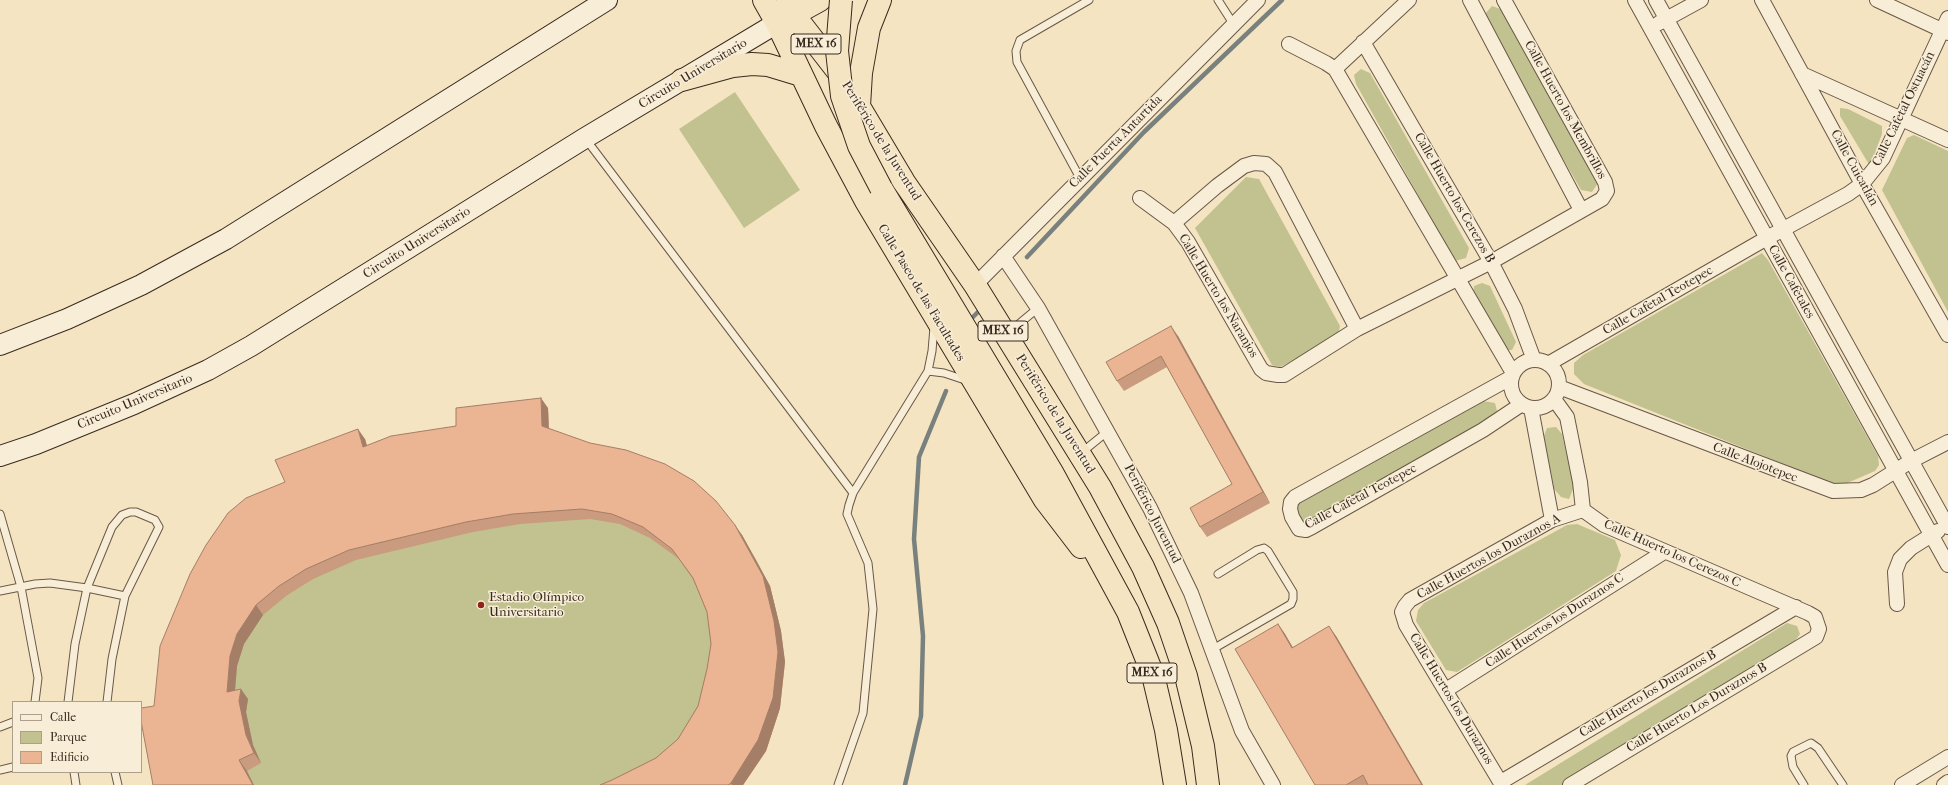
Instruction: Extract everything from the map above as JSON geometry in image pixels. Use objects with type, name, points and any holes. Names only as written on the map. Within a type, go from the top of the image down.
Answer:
[{"type":"highway","name":"Calle Paseo de las Facultades","points":[[764,0],[787,12],[801,75],[866,201],[935,316],[960,371],[1045,500],[1082,548],[1103,569]]},
{"type":"highway","name":"Circuito Universitario","points":[[787,12],[820,0]]},
{"type":"highway","points":[[841,0],[837,33],[838,68],[842,96],[860,146],[881,188],[1053,474],[1103,569]]},
{"type":"highway","points":[[826,126],[834,113],[843,107],[857,103],[864,50],[869,28],[880,0]]},
{"type":"highway","name":"Periférico de la Juventud","points":[[787,12],[801,24],[839,73],[904,182],[975,285],[1100,487],[1143,567],[1168,623],[1186,676],[1202,739],[1208,785]]},
{"type":"highway","points":[[682,80],[733,66],[752,64],[768,65],[801,75]]},
{"type":"highway","name":"MEX 16","points":[[1103,569],[1128,612],[1153,675],[1166,730],[1175,785]]},
{"type":"main road","points":[[0,345],[67,319],[135,288],[226,239],[607,0]]},
{"type":"main road","name":"Circuito Universitario","points":[[0,456],[36,444],[134,404],[208,370],[251,346],[585,138],[682,80],[787,12]]},
{"type":"street","name":"Calle Puerta Antartida","points":[[975,285],[1258,0]]},
{"type":"street","points":[[1335,69],[1409,0]]},
{"type":"street","name":"Calle Huerto los Membrillos","points":[[1458,280],[1605,196],[1608,187],[1504,0]]},
{"type":"street","name":"Calle Cafetales","points":[[1634,0],[1948,564]]},
{"type":"street","name":"Calle Cafetales","points":[[1656,0],[1948,526]]},
{"type":"street","points":[[1650,28],[1701,0]]},
{"type":"street","name":"Calle Cuicatlán","points":[[1762,0],[1862,184],[1948,335]]},
{"type":"street","points":[[1877,0],[1946,27]]},
{"type":"street","points":[[1475,2],[1582,210]]},
{"type":"street","name":"Calle Cafetal Ostuacán","points":[[1767,238],[1848,194],[1862,184],[1883,158],[1946,27]]},
{"type":"street","name":"Calle Huerto los Cerezos B","points":[[1363,42],[1491,262],[1515,309],[1534,360]]},
{"type":"street","points":[[1289,44],[1335,69],[1513,375],[1512,392],[1526,406],[1552,520]]},
{"type":"street","points":[[1802,74],[1948,140]]},
{"type":"street","name":"Calle Huerto los Naranjos","points":[[1174,224],[1217,186],[1244,166],[1254,163],[1266,164],[1275,172],[1358,330]]},
{"type":"street","name":"Calle Huerto los Naranjos","points":[[1140,198],[1174,224],[1188,242],[1261,369],[1272,375],[1284,375],[1358,330],[1458,280]]},
{"type":"street","name":"Calle Cafetal Teotepec","points":[[1548,364],[1767,238]]},
{"type":"street","name":"Periférico Juventud","points":[[1003,256],[1038,308],[1108,431],[1173,554],[1191,593],[1242,731],[1273,785]]},
{"type":"street","points":[[1513,375],[1522,363],[1534,360],[1548,364],[1557,374],[1556,393],[1567,417],[1580,482],[1583,510]]},
{"type":"street","name":"Calle Cafetal Teotepec","points":[[1513,375],[1295,497],[1291,502],[1290,509],[1292,517],[1299,529],[1306,530],[1526,406]]},
{"type":"street","points":[[1526,406],[1543,406],[1556,393]]},
{"type":"street","name":"Calle Alojotepec","points":[[1556,393],[1825,490],[1861,490],[1873,485],[1912,461],[1948,442]]},
{"type":"street","name":"Calle Huertos los Duraznos A","points":[[1402,612],[1410,600],[1552,520],[1583,510]]},
{"type":"street","name":"Calle Huerto los Cerezos C","points":[[1583,510],[1604,525],[1664,552],[1796,606],[1815,617],[1819,629]]},
{"type":"street","points":[[1897,604],[1895,572],[1900,559],[1911,548],[1948,526]]},
{"type":"street","name":"Calle Huertos los Duraznos C","points":[[1446,690],[1664,552]]},
{"type":"street","name":"Calle Huerto los Duraznos B","points":[[1501,783],[1796,606]]},
{"type":"street","name":"Calle Huertos los Duraznos","points":[[1402,612],[1406,625],[1501,783]]},
{"type":"street","name":"Calle Huerto Los Duraznos B","points":[[1570,785],[1816,637],[1819,629]]},
{"type":"street","points":[[1902,785],[1948,757]]},
{"type":"street","points":[[1944,785],[1948,782]]},
{"type":"lane","points":[[1080,178],[1017,62],[1016,51],[1020,40],[1089,0]]},
{"type":"lane","points":[[1218,0],[1234,25]]},
{"type":"lane","points":[[585,138],[853,493]]},
{"type":"lane","points":[[1006,335],[1038,308]]},
{"type":"lane","points":[[838,785],[862,713],[873,609],[868,563],[847,514],[853,493],[928,372],[932,351],[935,316]]},
{"type":"lane","points":[[928,372],[960,371]]},
{"type":"lane","points":[[1080,455],[1108,431]]},
{"type":"lane","points":[[68,701],[75,644],[88,588],[112,527],[122,516],[130,512],[136,512],[155,520],[159,527],[125,596],[112,659],[107,701]]},
{"type":"lane","points":[[0,514],[21,587],[38,678],[35,701]]},
{"type":"lane","points":[[1213,650],[1291,604],[1294,599],[1293,592],[1268,551],[1264,548],[1258,550],[1218,574]]},
{"type":"lane","points":[[0,591],[43,583],[88,588],[125,596]]},
{"type":"lane","points":[[0,727],[12,722]]},
{"type":"lane","points":[[1804,785],[1793,767],[1790,756],[1793,752],[1811,743],[1818,748],[1843,785]]},
{"type":"lane","points":[[0,770],[12,767]]},
{"type":"lane","points":[[74,773],[76,785]]},
{"type":"lane","points":[[115,773],[118,785]]},
{"type":"green space","points":[[1492,6],[1503,10],[1598,183],[1592,192],[1581,190],[1486,25],[1485,14]]},
{"type":"green space","points":[[1361,69],[1370,73],[1469,248],[1466,258],[1455,261],[1356,84],[1354,75]]},
{"type":"green space","points":[[735,92],[800,190],[744,228],[679,129]]},
{"type":"green space","points":[[1840,108],[1848,109],[1882,126],[1882,134],[1870,166],[1840,116]]},
{"type":"green space","points":[[1914,135],[1948,151],[1948,312],[1882,190],[1907,138]]},
{"type":"green space","points":[[1246,177],[1259,179],[1340,326],[1338,336],[1280,367],[1272,365],[1195,228]]},
{"type":"green space","points":[[1762,253],[1768,260],[1878,456],[1879,465],[1875,471],[1845,484],[1831,483],[1584,384],[1574,374],[1574,363],[1583,355]]},
{"type":"green space","points":[[1482,283],[1490,286],[1516,342],[1512,350],[1507,350],[1473,295],[1474,286]]},
{"type":"green space","points":[[1483,401],[1495,403],[1497,411],[1494,417],[1306,522],[1297,519],[1293,510],[1298,503]]},
{"type":"green space","name":"Estadio Olímpico Universitario","points":[[548,408],[549,436],[723,511],[742,535],[770,586],[781,631],[780,708],[766,751],[743,785],[158,785],[365,439],[370,457]]},
{"type":"green space","points":[[1556,427],[1562,434],[1574,487],[1569,499],[1561,497],[1554,489],[1544,436],[1547,428]]},
{"type":"green space","points":[[1577,524],[1615,540],[1621,555],[1616,571],[1457,672],[1446,670],[1416,621],[1418,610],[1424,603],[1567,525]]},
{"type":"green space","points":[[1787,623],[1797,626],[1800,634],[1795,641],[1563,785],[1525,785]]},
{"type":"building","points":[[1171,326],[1263,492],[1200,527],[1190,508],[1232,484],[1161,356],[1117,381],[1106,362]]},
{"type":"building","points":[[541,398],[542,426],[590,443],[626,450],[665,464],[694,481],[716,501],[735,525],[763,576],[774,621],[778,652],[773,698],[758,740],[731,783],[728,785],[600,785],[656,758],[678,739],[698,706],[707,669],[711,644],[707,612],[693,578],[672,549],[643,527],[612,514],[582,509],[513,514],[466,522],[349,550],[306,569],[279,586],[256,605],[237,634],[230,656],[227,692],[241,689],[239,701],[246,735],[254,753],[239,760],[253,785],[153,785],[142,726],[142,708],[154,706],[160,646],[190,574],[206,545],[228,513],[246,498],[285,482],[275,460],[358,429],[363,447],[391,436],[456,426],[456,408]]},
{"type":"building","points":[[1278,624],[1292,648],[1329,626],[1422,785],[1368,785],[1363,775],[1346,785],[1315,785],[1235,649]]},
{"type":"waterway","points":[[1027,257],[1144,132],[1282,0]]},
{"type":"waterway","points":[[973,317],[980,310]]},
{"type":"waterway","points":[[905,785],[921,716],[923,636],[914,539],[919,457],[946,391]]},
{"type":"place","name":"Estadio Olímpico Universitario","points":[[481,605]]}]
